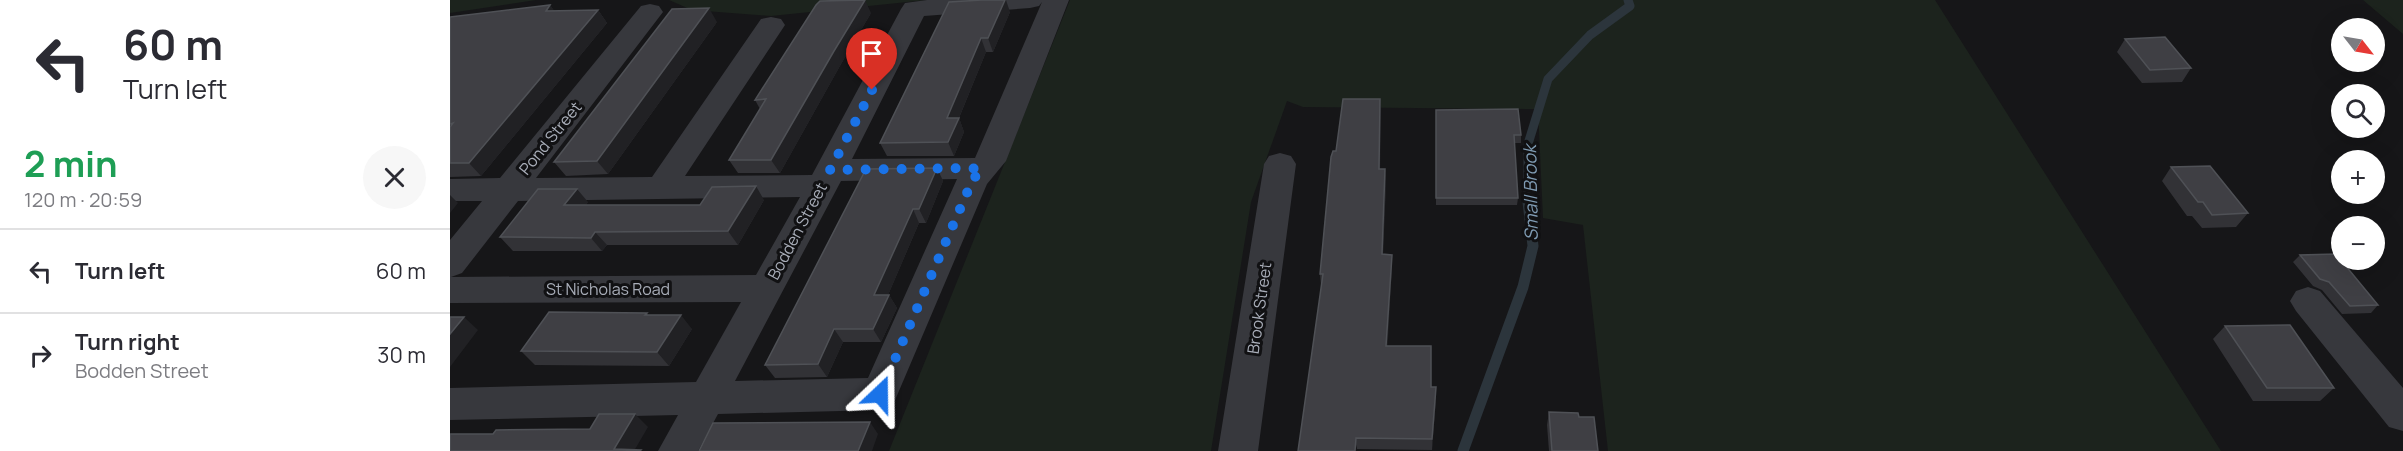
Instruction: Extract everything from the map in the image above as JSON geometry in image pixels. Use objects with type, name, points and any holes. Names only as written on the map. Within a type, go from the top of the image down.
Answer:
[{"type":"street","name":"Bodden Street","points":[[678,451],[826,178],[914,9],[1030,0]]},
{"type":"street","points":[[450,404],[880,394],[973,179],[990,161],[1056,0]]},
{"type":"street","name":"Pond Street","points":[[450,264],[650,12]]},
{"type":"street","points":[[660,189],[771,25]]},
{"type":"street","name":"Brook Street","points":[[1238,451],[1280,164]]},
{"type":"street","points":[[450,190],[660,189],[971,168],[982,170]]},
{"type":"street","name":"St Nicholas Road","points":[[450,290],[767,288]]},
{"type":"street","points":[[2308,301],[2403,416]]},
{"type":"shaded area","points":[[450,0],[536,0],[450,13]]},
{"type":"shaded area","points":[[669,0],[927,0],[771,16],[692,10]]},
{"type":"shaded area","points":[[1070,0],[1935,0],[2221,451],[1608,451],[1583,225],[1543,218],[1538,109],[1303,107],[1287,101],[1251,202],[1211,451],[889,451]]},
{"type":"shaded area","points":[[2363,0],[2403,0],[2403,34]]},
{"type":"building","points":[[865,0],[771,160],[729,160],[766,99],[755,100],[816,5],[820,1]]},
{"type":"building","points":[[1005,0],[988,38],[981,38],[947,118],[959,118],[948,142],[880,143],[949,2]]},
{"type":"building","points":[[550,5],[546,11],[598,10],[469,163],[450,163],[450,127],[453,123],[450,124],[450,17]]},
{"type":"building","points":[[709,8],[597,161],[554,162],[672,9]]},
{"type":"building","points":[[2165,37],[2191,68],[2150,70],[2125,39]]},
{"type":"building","points":[[1343,99],[1380,99],[1379,169],[1385,169],[1382,254],[1392,255],[1386,346],[1431,346],[1431,387],[1436,387],[1432,439],[1356,438],[1355,451],[1298,451],[1323,274],[1320,274],[1331,157],[1333,151],[1336,151]]},
{"type":"building","points":[[1518,109],[1521,135],[1514,135],[1518,198],[1436,198],[1436,110]]},
{"type":"building","points":[[2210,166],[2248,213],[2212,215],[2203,202],[2198,202],[2171,167]]},
{"type":"building","points":[[937,168],[919,209],[913,209],[874,295],[889,295],[873,329],[834,329],[818,364],[765,365],[866,169]]},
{"type":"building","points":[[756,186],[728,231],[595,232],[591,238],[500,237],[538,189],[577,189],[564,205],[700,205],[712,187]]},
{"type":"building","points":[[2331,254],[2331,270],[2349,270],[2378,305],[2350,306],[2329,282],[2320,279],[2300,255]]},
{"type":"building","points":[[549,312],[681,315],[657,352],[521,351]]},
{"type":"building","points":[[450,317],[464,317],[450,334]]},
{"type":"building","points":[[2290,325],[2334,388],[2267,388],[2225,326]]},
{"type":"building","points":[[1549,412],[1578,413],[1579,417],[1594,417],[1598,451],[1552,451]]},
{"type":"building","points":[[599,414],[635,414],[614,449],[641,450],[450,451],[450,434],[493,434],[496,430],[590,429]]},
{"type":"building","points":[[870,422],[858,451],[699,451],[713,423]]},
{"type":"waterway","name":"Small Brook","points":[[1528,202],[1528,144],[1548,79],[1590,35],[1630,6],[1628,0]]},
{"type":"waterway","name":"Small Brook","points":[[1463,451],[1523,287],[1533,246],[1528,202]]},
{"type":"route","points":[[872,90],[830,170],[971,168],[982,170],[973,179],[880,394]]}]
